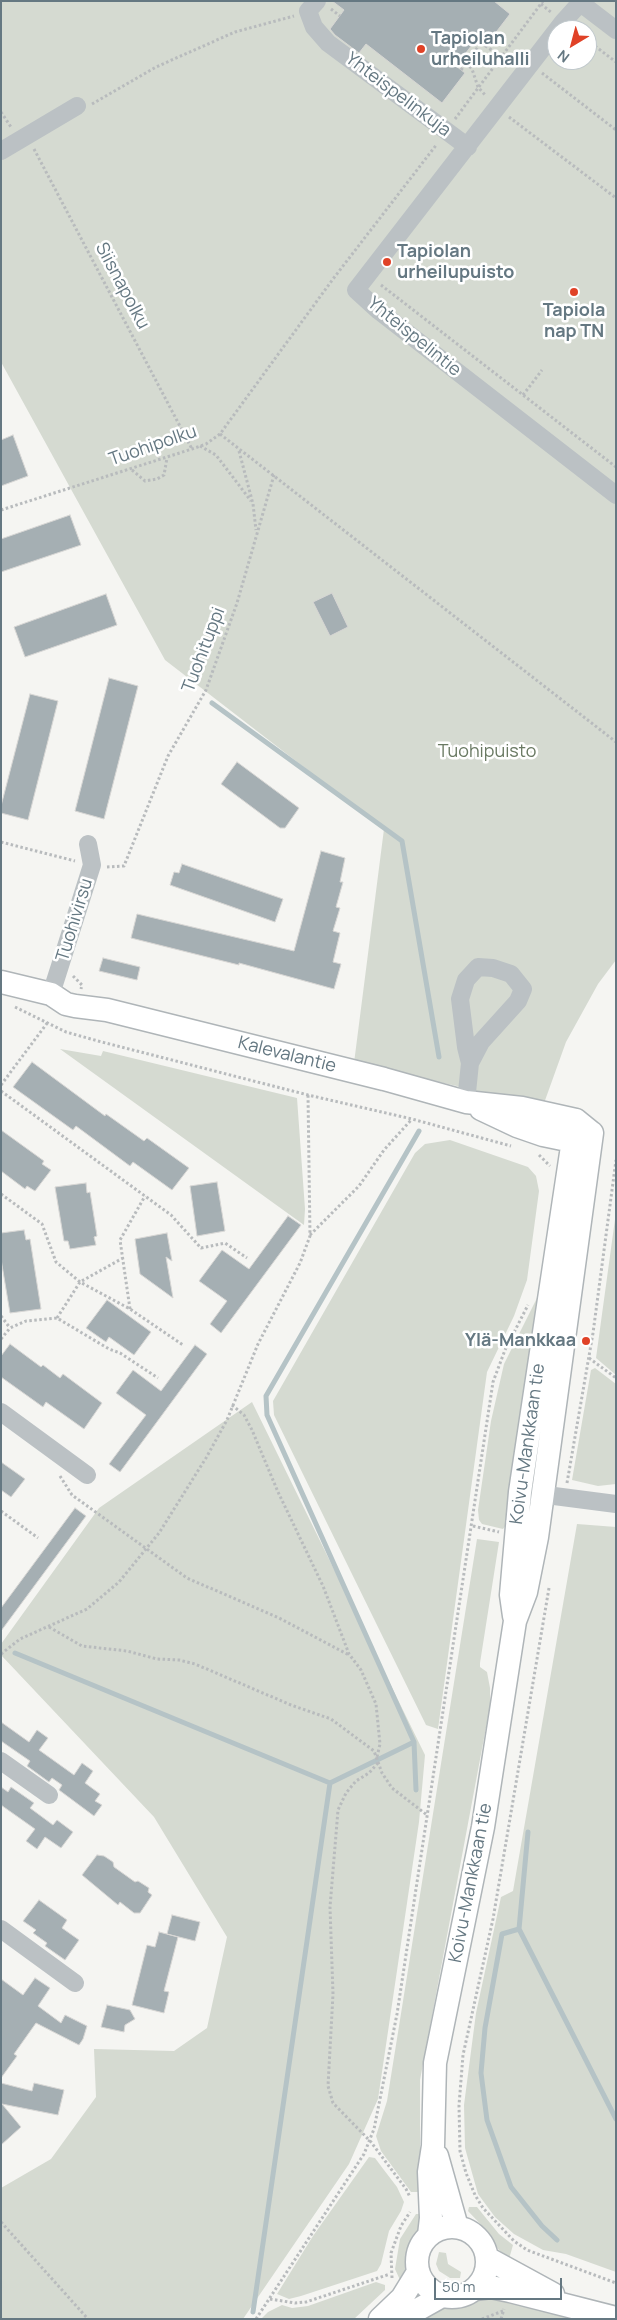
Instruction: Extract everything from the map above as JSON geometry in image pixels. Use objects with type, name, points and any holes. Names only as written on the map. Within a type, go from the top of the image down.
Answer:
[{"type":"main road","name":"Kalevalantie","points":[[1,982],[52,994],[66,1004],[86,1009],[107,1010],[376,1077],[466,1102],[522,1108],[584,1126]]},
{"type":"main road","name":"Kalevalantie","points":[[466,1102],[517,1126],[572,1142]]},
{"type":"main road","points":[[572,1142],[584,1126]]},
{"type":"main road","name":"Koivu-Mankkaan tie","points":[[429,2235],[431,2218],[429,2172],[433,2146],[435,2063],[483,1827],[515,1620],[526,1592],[554,1496],[584,1126]]},
{"type":"main road","name":"Koivu-Mankkaan tie","points":[[515,1620],[511,1595],[520,1492],[572,1142]]},
{"type":"main road","name":"Koivu-Mankkaan tie","points":[[433,2146],[457,2227]]},
{"type":"main road","points":[[474,2289],[486,2272],[487,2258],[485,2250],[476,2236],[457,2227],[439,2229],[429,2235],[418,2252],[418,2272],[424,2285],[442,2296],[456,2297],[474,2289],[490,2287],[569,2304],[616,2318]]},
{"type":"main road","points":[[487,2258],[542,2286],[569,2304]]},
{"type":"main road","points":[[380,2319],[402,2298],[418,2272]]},
{"type":"main road","points":[[401,2319],[442,2296]]},
{"type":"street","points":[[580,2],[616,30]]},
{"type":"street","name":"Yhteispelintie","points":[[580,2],[356,290],[379,311],[616,494]]},
{"type":"street","name":"Yhteispelinkuja","points":[[314,6],[314,27],[328,43],[468,147]]},
{"type":"street","points":[[1,151],[78,106]]},
{"type":"street","name":"Tuohivirsu","points":[[52,994],[99,866],[88,844]]},
{"type":"street","points":[[466,1102],[470,1063],[460,999],[466,980],[478,967],[494,968],[511,974],[523,989],[518,1001],[481,1042],[470,1063]]},
{"type":"street","points":[[1,1412],[87,1475]]},
{"type":"street","points":[[520,1492],[616,1504]]},
{"type":"street","points":[[1,1760],[49,1795]]},
{"type":"street","points":[[1,1929],[75,1983]]},
{"type":"path","name":"Tuohipolku","points":[[1,510],[81,483],[132,470],[167,458],[200,446],[220,434],[543,1]]},
{"type":"path","points":[[78,106],[86,107],[156,67],[235,32],[314,6],[340,16]]},
{"type":"path","points":[[461,70],[482,42],[500,58]]},
{"type":"path","points":[[597,48],[616,62]]},
{"type":"path","points":[[466,63],[472,69],[478,87],[497,108],[616,198]]},
{"type":"path","points":[[530,64],[616,130]]},
{"type":"path","name":"Siisnapolku","points":[[27,136],[192,449]]},
{"type":"path","points":[[349,260],[616,466]]},
{"type":"path","points":[[523,395],[542,370]]},
{"type":"path","points":[[220,434],[616,742]]},
{"type":"path","points":[[200,446],[216,455],[253,504]]},
{"type":"path","points":[[239,450],[253,504],[256,533]]},
{"type":"path","points":[[132,470],[146,480],[157,479],[164,475],[167,458]]},
{"type":"path","name":"Tuohituppi","points":[[99,866],[124,866],[168,756],[206,690],[237,604],[274,475]]},
{"type":"path","points":[[1,842],[99,866]]},
{"type":"path","points":[[9,1004],[66,1032],[308,1095],[412,1119],[514,1147]]},
{"type":"path","points":[[1,1084],[48,1022]]},
{"type":"path","points":[[1,1091],[171,1215],[201,1248],[225,1243],[247,1258]]},
{"type":"path","points":[[1,1654],[20,1639],[87,1609],[120,1582],[160,1533],[206,1458],[232,1405],[258,1344],[300,1263],[310,1236],[308,1095]]},
{"type":"path","points":[[310,1236],[359,1186],[384,1150],[412,1119]]},
{"type":"path","points":[[531,1152],[538,1154],[551,1166]]},
{"type":"path","points":[[554,1496],[589,1358],[616,1160]]},
{"type":"path","points":[[1,1194],[42,1224],[56,1262],[80,1282],[130,1310],[183,1345]]},
{"type":"path","points":[[130,1310],[120,1240],[145,1196]]},
{"type":"path","points":[[57,1318],[80,1282],[123,1258]]},
{"type":"path","points":[[256,2319],[371,2142],[398,2014],[493,1382],[524,1312]]},
{"type":"path","points":[[1,1316],[10,1328]]},
{"type":"path","points":[[1,1339],[10,1328],[26,1321],[57,1318],[109,1349],[120,1353],[158,1378]]},
{"type":"path","points":[[589,1358],[616,1378]]},
{"type":"path","points":[[232,1405],[244,1415],[252,1430],[278,1492],[323,1586],[349,1654],[361,1670],[376,1704],[380,1744],[376,1758]]},
{"type":"path","points":[[72,1495],[187,1578],[279,1618],[349,1654]]},
{"type":"path","points":[[1,1510],[38,1538]]},
{"type":"path","points":[[550,1581],[493,1919],[463,2055],[459,2105],[460,2151],[474,2194],[483,2208],[514,2241],[527,2250],[616,2283]]},
{"type":"path","points":[[49,1627],[82,1646],[127,1650],[157,1659],[179,1660],[195,1664],[290,1705],[331,1720],[374,1751],[378,1763],[392,1788],[427,1816]]},
{"type":"path","points":[[378,1763],[351,1787],[338,1810],[330,1907],[333,1994],[328,2086],[333,2103],[371,2142],[406,2188],[412,2201]]},
{"type":"path","points":[[1,2222],[88,2319]]},
{"type":"path","points":[[270,2299],[295,2303],[306,2302],[390,2274]]},
{"type":"path","points":[[482,2319],[503,2311],[501,2319]]},
{"type":"green space","name":"Tuohipuisto","points":[[1,1],[616,1],[616,960],[598,984],[566,1042],[543,1106],[474,1093],[457,1086],[354,1063],[384,829],[165,660],[1,362]]},
{"type":"green space","points":[[60,1049],[101,1056],[103,1051],[297,1098],[305,1209],[304,1225]]},
{"type":"green space","points":[[450,1140],[528,1167],[536,1176],[539,1191],[527,1280],[514,1316],[487,1372],[438,1729],[426,1725],[274,1415],[273,1401],[415,1153],[425,1144]]},
{"type":"green space","points":[[616,1212],[616,1375],[596,1358]]},
{"type":"green space","points":[[538,1296],[507,1524],[503,1529],[482,1524],[479,1520],[478,1510],[491,1421],[504,1364]]},
{"type":"green space","points":[[595,1368],[616,1384],[616,1484],[598,1486],[572,1480],[591,1370]]},
{"type":"green space","points":[[252,1402],[425,1755],[419,1822],[378,2099],[349,2164],[243,2319],[1,2319],[1,2188],[51,2159],[96,2097],[94,2049],[174,2051],[207,2028],[227,1937],[154,1817],[1,1655],[1,1644],[99,1508]]},
{"type":"green space","points":[[577,1524],[616,1527],[616,2272],[566,2254],[543,2250],[514,2234],[495,2217],[478,2194],[465,2148],[464,2105],[476,2013],[501,1897],[513,1891]]},
{"type":"green space","points":[[477,1539],[499,1542],[480,1663],[480,1667],[487,1672],[490,1688],[490,1706],[420,2080],[420,2192],[411,2192],[381,2151],[376,2136],[387,2101]]},
{"type":"green space","points":[[369,2157],[375,2158],[397,2187],[404,2202],[389,2231],[381,2264],[377,2271],[289,2299],[277,2294],[313,2236]]},
{"type":"green space","points":[[469,2207],[477,2207],[499,2234],[513,2245],[509,2259],[498,2249],[488,2232],[468,2211]]},
{"type":"green space","points":[[416,2214],[422,2214],[420,2230],[412,2242],[407,2267],[400,2280],[395,2269],[400,2239]]},
{"type":"green space","points":[[439,2252],[446,2253],[448,2264],[461,2272],[460,2278],[450,2278],[439,2271],[436,2264]]},
{"type":"green space","points":[[376,2282],[385,2285],[385,2290],[354,2319],[261,2319],[268,2312],[282,2305],[292,2308],[308,2306]]},
{"type":"green space","points":[[481,2295],[578,2319],[415,2319],[447,2303],[473,2301]]},
{"type":"building","name":"Tapiolan urheiluhalli","points":[[332,1],[494,1],[510,14],[487,44],[478,37],[456,66],[465,73],[442,103],[366,44],[359,53],[335,35],[330,29],[344,10]]},
{"type":"building","points":[[13,435],[28,476],[1,486],[1,440]]},
{"type":"building","points":[[70,515],[81,545],[1,572],[1,539]]},
{"type":"building","points":[[332,593],[348,627],[330,636],[313,602]]},
{"type":"building","points":[[106,594],[117,625],[25,657],[14,627]]},
{"type":"building","points":[[109,678],[138,686],[104,819],[75,811]]},
{"type":"building","points":[[30,694],[58,701],[28,820],[1,813],[1,806]]},
{"type":"building","points":[[237,762],[299,808],[285,828],[280,828],[221,784]]},
{"type":"building","points":[[321,851],[345,858],[340,882],[343,882],[336,907],[340,908],[333,931],[340,933],[333,962],[341,964],[334,989],[239,963],[239,965],[131,938],[137,914],[294,951]]},
{"type":"building","points":[[182,864],[283,899],[275,922],[170,885],[174,872],[179,873]]},
{"type":"building","points":[[103,958],[140,967],[137,980],[99,971]]},
{"type":"building","points":[[32,1062],[105,1116],[106,1114],[144,1141],[147,1138],[189,1168],[172,1190],[133,1162],[130,1166],[76,1126],[73,1130],[13,1087]]},
{"type":"building","points":[[1,1130],[44,1161],[42,1164],[51,1170],[35,1191],[27,1186],[25,1189],[1,1171]]},
{"type":"building","points":[[217,1182],[225,1231],[197,1236],[190,1186]]},
{"type":"building","points":[[86,1183],[87,1193],[90,1192],[95,1223],[97,1236],[94,1237],[96,1245],[70,1249],[68,1241],[64,1241],[55,1187]]},
{"type":"building","points":[[288,1216],[301,1225],[221,1333],[210,1324],[227,1301],[199,1281],[222,1250],[249,1269]]},
{"type":"building","points":[[24,1230],[26,1240],[30,1239],[41,1309],[10,1313],[1,1259],[1,1233]]},
{"type":"building","points":[[167,1233],[172,1261],[166,1257],[173,1298],[140,1274],[135,1239]]},
{"type":"building","points":[[107,1300],[151,1332],[134,1355],[109,1337],[106,1342],[86,1328]]},
{"type":"building","points":[[10,1344],[41,1367],[43,1365],[60,1378],[63,1374],[102,1403],[84,1429],[46,1402],[43,1407],[1,1377],[1,1356]]},
{"type":"building","points":[[195,1345],[207,1354],[120,1472],[109,1464],[146,1415],[116,1393],[133,1370],[161,1391]]},
{"type":"building","points":[[1,1462],[25,1479],[11,1497],[1,1490]]},
{"type":"building","points":[[75,1508],[86,1516],[1,1631],[1,1608]]},
{"type":"building","points":[[1,1722],[29,1742],[37,1730],[48,1738],[39,1750],[74,1775],[82,1763],[93,1771],[85,1783],[100,1794],[95,1801],[102,1805],[94,1816],[59,1790],[62,1785],[52,1778],[49,1782],[27,1766],[30,1761],[1,1741]]},
{"type":"building","points":[[1,1787],[8,1792],[11,1787],[34,1803],[30,1808],[53,1825],[57,1820],[73,1832],[61,1848],[45,1837],[37,1849],[26,1841],[35,1829],[1,1805]]},
{"type":"building","points":[[97,1855],[104,1856],[113,1862],[114,1867],[135,1882],[138,1881],[149,1888],[148,1892],[152,1895],[140,1913],[134,1913],[120,1902],[118,1905],[82,1875]]},
{"type":"building","points":[[39,1900],[67,1920],[62,1928],[79,1940],[65,1960],[45,1946],[47,1943],[33,1933],[36,1930],[23,1921]]},
{"type":"building","points":[[172,1915],[200,1922],[195,1941],[167,1934]]},
{"type":"building","points":[[159,1932],[178,1937],[164,1991],[169,1992],[164,2013],[132,2005],[147,1945],[155,1947]]},
{"type":"building","points":[[35,1978],[50,1988],[38,2006],[61,2023],[65,2015],[87,2026],[83,2039],[79,2045],[36,2023],[14,2054],[17,2056],[1,2078],[1,1979],[23,1995]]},
{"type":"building","points":[[107,2005],[130,2010],[135,2019],[125,2025],[124,2032],[101,2027]]},
{"type":"building","points":[[1,2083],[32,2091],[34,2083],[64,2090],[58,2115],[2,2104],[21,2127],[1,2145]]},
{"type":"waterway","points":[[212,703],[402,841],[439,1057]]},
{"type":"waterway","points":[[416,1790],[414,1742],[267,1415],[266,1396],[419,1131]]},
{"type":"waterway","points":[[15,1653],[330,1783],[414,1742]]},
{"type":"waterway","points":[[253,2312],[330,1783]]},
{"type":"waterway","points":[[528,1832],[519,1929],[616,2119]]},
{"type":"waterway","points":[[519,1929],[502,1934],[485,2028],[481,2073],[487,2120],[511,2187],[542,2226],[557,2240]]},
{"type":"place","name":"Tapiolan urheiluhalli","points":[[421,49]]},
{"type":"place","name":"Tapiolan urheilupuisto","points":[[387,262]]},
{"type":"place","name":"Tapiola nap TN","points":[[574,292]]},
{"type":"place","name":"Ylä-Mankkaa","points":[[586,1341]]}]
